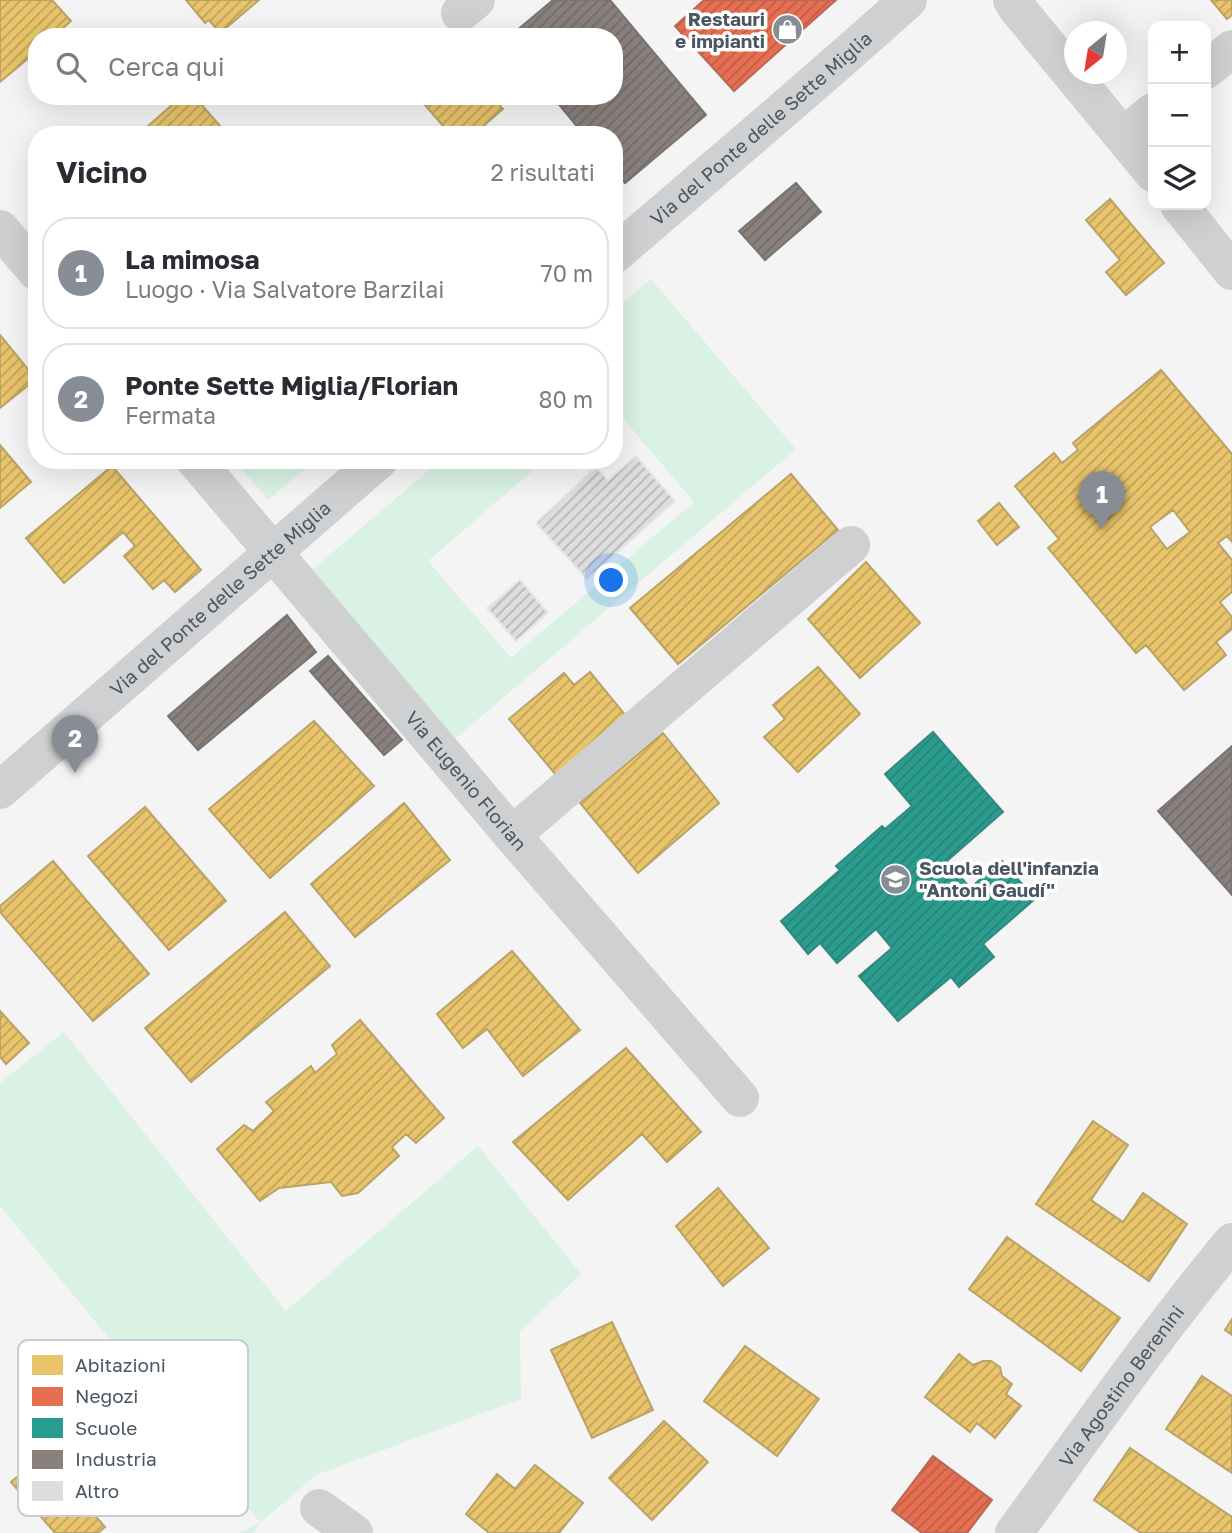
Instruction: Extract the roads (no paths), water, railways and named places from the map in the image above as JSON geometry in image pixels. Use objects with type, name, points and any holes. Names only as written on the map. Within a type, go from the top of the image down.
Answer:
[{"type":"street","name":"Via del Ponte delle Sette Miglia","points":[[623,247],[908,0]]},
{"type":"street","points":[[1012,0],[1148,167]]},
{"type":"street","points":[[1211,66],[1232,49]]},
{"type":"street","points":[[1124,136],[1148,116]]},
{"type":"street","points":[[1183,210],[1232,271]]},
{"type":"street","points":[[0,229],[28,262]]},
{"type":"street","name":"Via Eugenio Florian","points":[[203,469],[512,835],[740,1098]]},
{"type":"street","name":"Via del Ponte delle Sette Miglia","points":[[0,790],[369,469]]},
{"type":"street","points":[[512,835],[851,545]]},
{"type":"street","name":"Via Agostino Berenini","points":[[1014,1533],[1130,1372],[1232,1242]]},
{"type":"street","points":[[319,1508],[354,1533]]},
{"type":"place","name":"Restauri e impianti","points":[[788,30]]},
{"type":"place","name":"La mimosa","points":[[1102,529]]},
{"type":"place","name":"Ponte Sette Miglia/Florian","points":[[75,773]]},
{"type":"place","name":"Scuola dell'infanzia \"Antoni Gaudí\"","points":[[896,879]]}]
